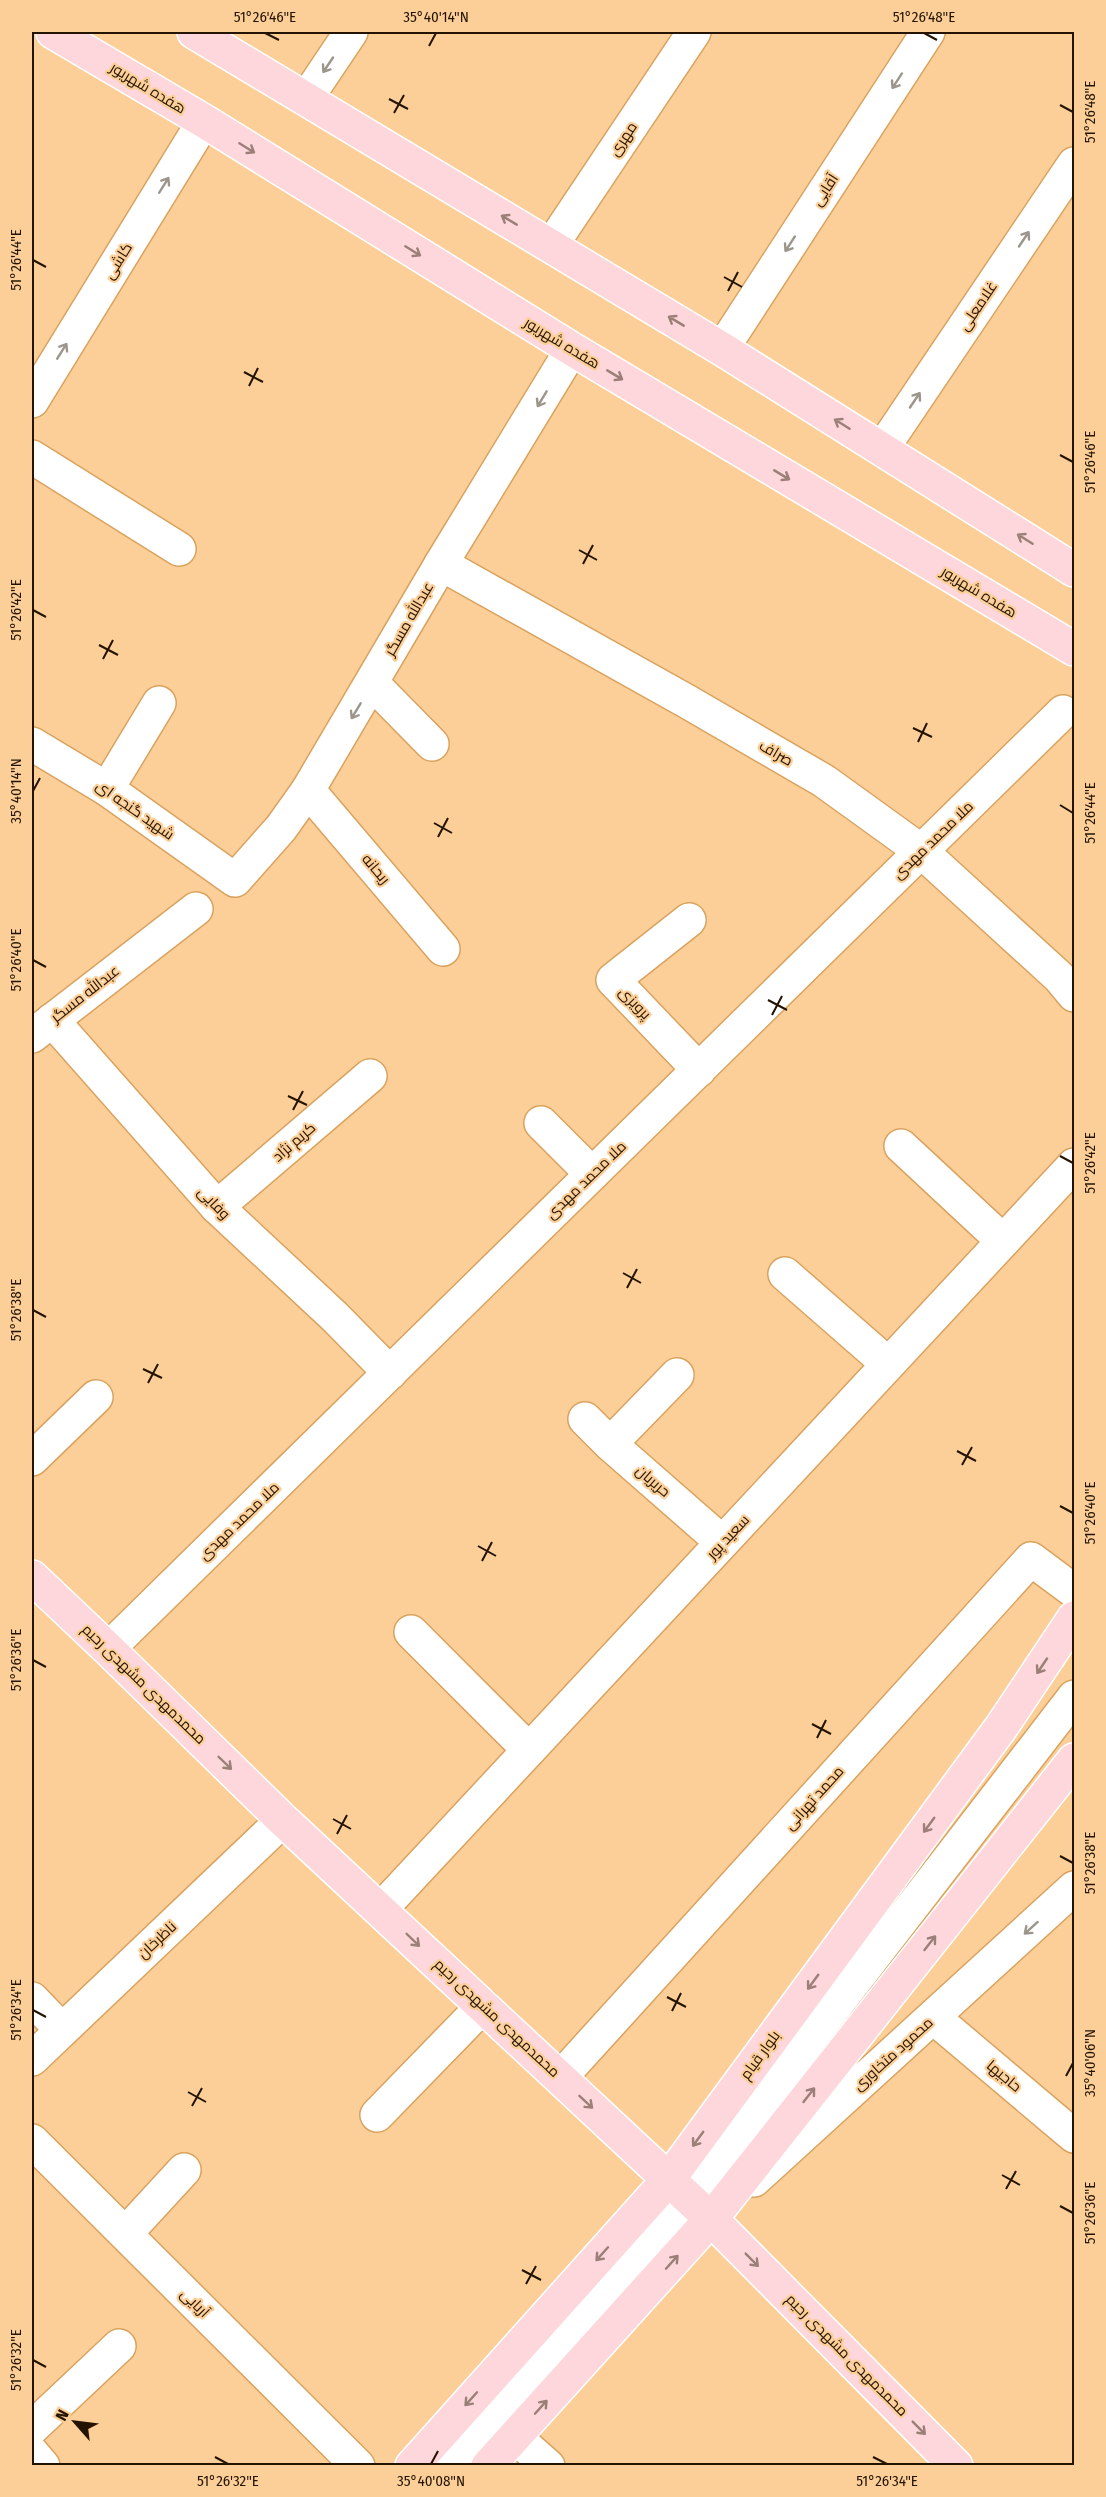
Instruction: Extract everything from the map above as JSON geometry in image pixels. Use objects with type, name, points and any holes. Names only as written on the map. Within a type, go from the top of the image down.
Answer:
[{"type":"main road","name":"هفده شهریور","points":[[53,32],[204,121],[572,349],[1074,649]]},
{"type":"main road","points":[[194,32],[722,349],[1074,570]]},
{"type":"main road","name":"محمدمهدی مشهدی رحیم","points":[[32,1577],[108,1648],[283,1820],[689,2198],[956,2466]]},
{"type":"main road","name":"بلوار قیام","points":[[488,2466],[514,2436],[689,2198],[1074,1618]]},
{"type":"main road","name":"بلوار قیام","points":[[412,2466],[689,2198],[1074,1760]]},
{"type":"street","points":[[306,99],[351,32]]},
{"type":"street","name":"مهری","points":[[551,246],[694,32]]},
{"type":"street","name":"آقایی","points":[[722,349],[928,32]]},
{"type":"street","name":"کاشی","points":[[32,401],[204,121]]},
{"type":"street","name":"غلامعلی","points":[[882,449],[1074,164]]},
{"type":"street","name":"عبدالله مسگر","points":[[235,880],[281,828],[308,790],[441,564],[572,349]]},
{"type":"street","points":[[32,457],[178,549]]},
{"type":"street","name":"صراف","points":[[441,564],[824,781],[921,851],[1059,977],[1074,995]]},
{"type":"street","points":[[372,683],[432,744]]},
{"type":"street","points":[[107,789],[159,703]]},
{"type":"street","name":"ملا محمد مهدی","points":[[108,1648],[1064,712]]},
{"type":"street","name":"شهید گنجه ای","points":[[32,744],[107,789],[235,880]]},
{"type":"street","name":"ریحانه","points":[[308,790],[443,949]]},
{"type":"street","name":"عبدالله مسگر","points":[[42,1028],[196,909]]},
{"type":"street","name":"پرویزی","points":[[688,920],[613,980],[699,1070]]},
{"type":"street","name":"وفایی","points":[[42,1028],[217,1207],[335,1317],[390,1373]]},
{"type":"street","name":"کریم نژاد","points":[[217,1207],[370,1076]]},
{"type":"street","points":[[541,1123],[592,1174]]},
{"type":"street","points":[[901,1146],[1003,1241]]},
{"type":"street","name":"سعید پور","points":[[381,1909],[1074,1165]]},
{"type":"street","points":[[785,1274],[888,1364]]},
{"type":"street","points":[[609,1444],[677,1375]]},
{"type":"street","points":[[32,1459],[96,1397]]},
{"type":"street","name":"حریریان","points":[[585,1419],[609,1444],[722,1542]]},
{"type":"street","name":"محمد تهرانی","points":[[560,2078],[1031,1559],[1074,1591]]},
{"type":"street","points":[[411,1632],[530,1750]]},
{"type":"street","points":[[445,2466],[689,2198],[1042,1742],[1074,1697]]},
{"type":"street","name":"ناظرخان","points":[[32,2060],[283,1820]]},
{"type":"street","name":"محمود متخاوری","points":[[689,2198],[933,2017],[1074,1888]]},
{"type":"street","points":[[32,2000],[62,2030]]},
{"type":"street","points":[[377,2115],[483,2006]]},
{"type":"street","name":"حاجیها","points":[[933,2017],[1074,2136]]},
{"type":"street","name":"آریایی","points":[[32,2141],[358,2466]]},
{"type":"street","points":[[126,2233],[184,2170]]},
{"type":"street","points":[[32,2428],[119,2346]]},
{"type":"street","points":[[514,2436],[548,2466]]},
{"type":"street","points":[[32,2453],[43,2466]]}]
